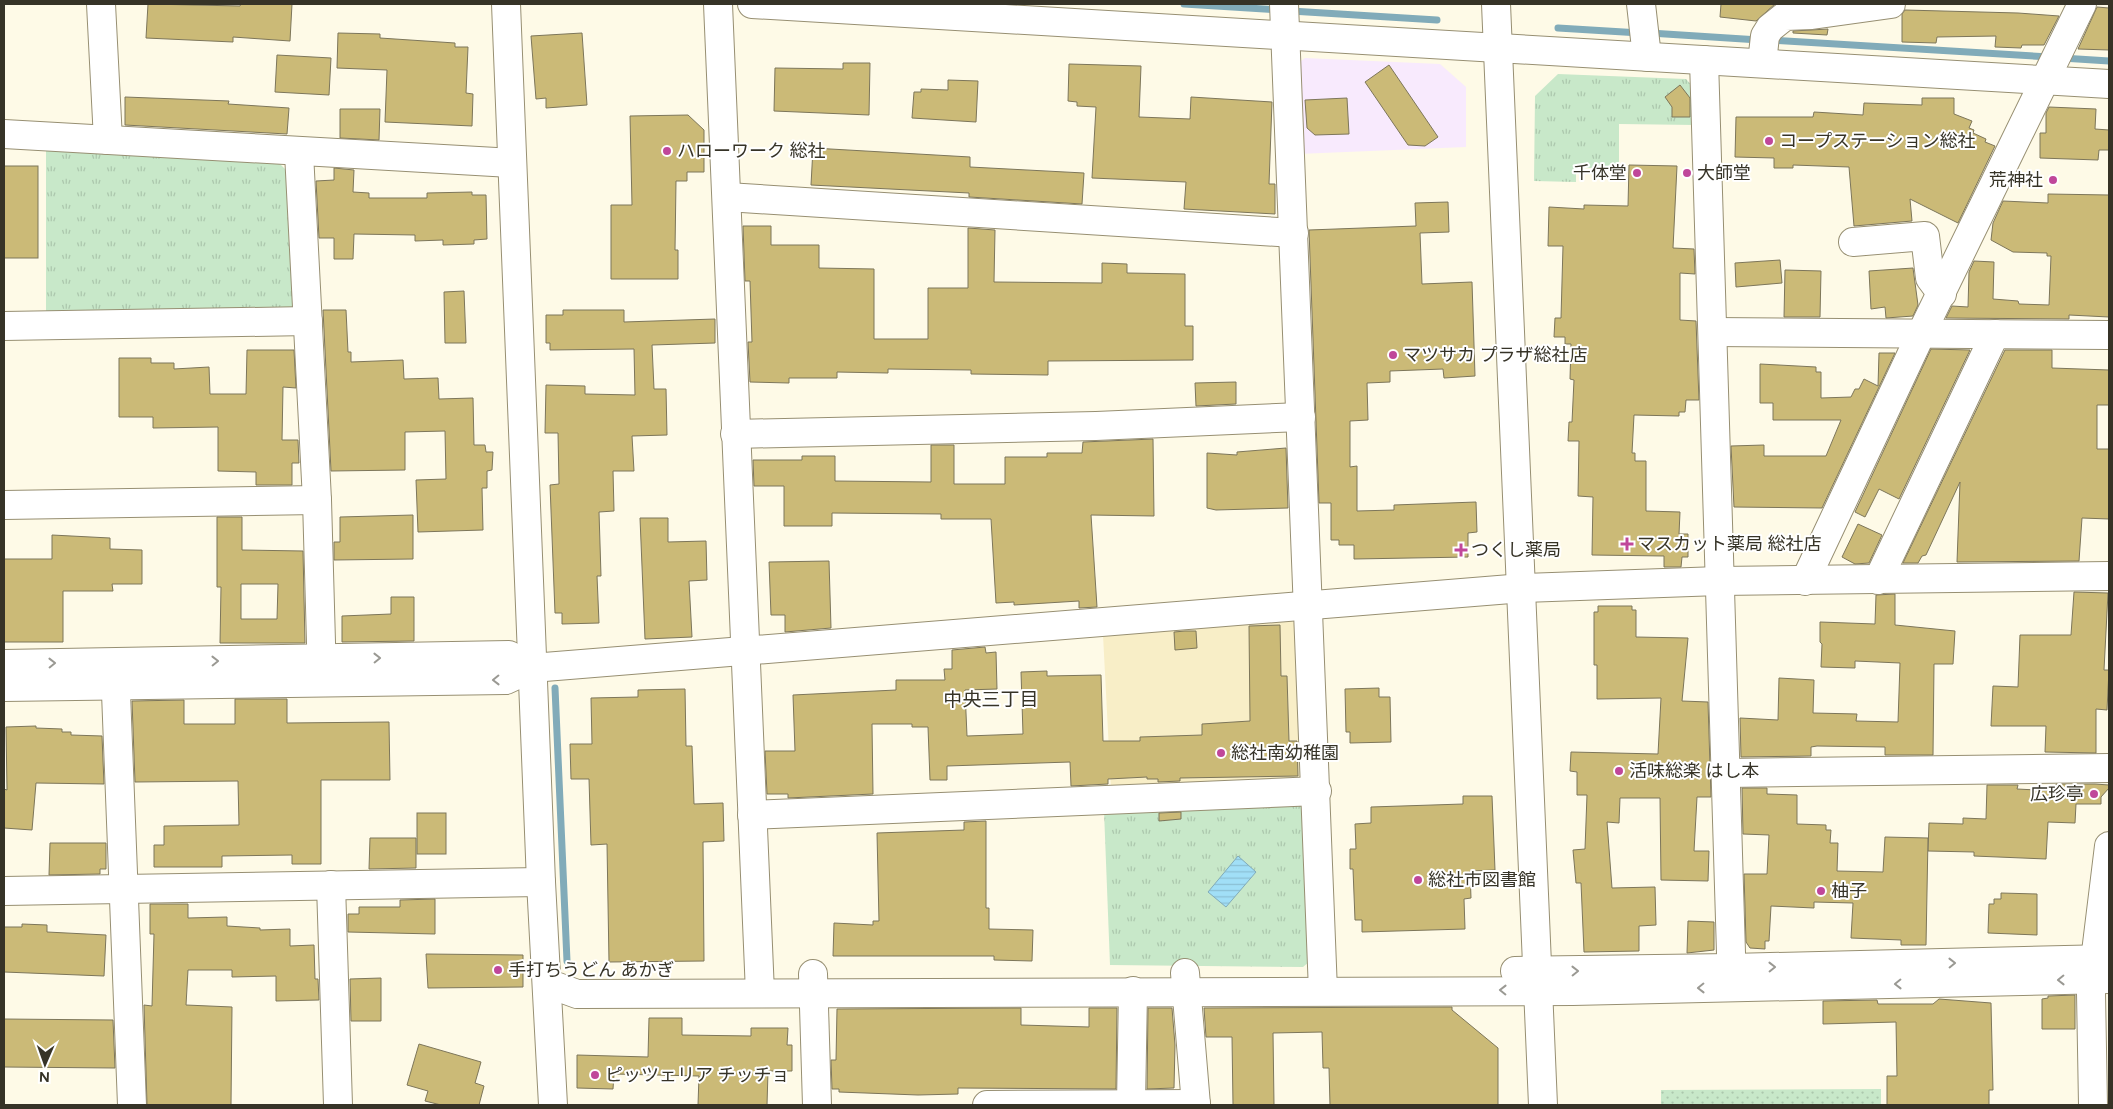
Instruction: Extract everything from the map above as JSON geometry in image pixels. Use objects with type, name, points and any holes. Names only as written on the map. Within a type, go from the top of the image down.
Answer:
[{"type":"street","points":[[101,4],[108,140]]},
{"type":"street","points":[[506,4],[541,882],[553,1105]]},
{"type":"street","points":[[718,4],[759,984]]},
{"type":"street","points":[[752,4],[1285,15],[1499,48],[1645,31],[1704,60],[1764,48],[2052,65],[2109,84]]},
{"type":"street","points":[[1496,4],[1523,588],[1543,1105]]},
{"type":"street","points":[[1764,48],[1770,28],[1785,16],[1812,15],[1891,4]]},
{"type":"street","points":[[1804,580],[1921,334],[2082,4]]},
{"type":"street","points":[[1285,15],[1317,791],[1323,982]]},
{"type":"street","points":[[1704,60],[1732,978]]},
{"type":"street","points":[[4,134],[512,163]]},
{"type":"street","points":[[299,152],[317,500],[321,672]]},
{"type":"street","points":[[727,197],[1294,233]]},
{"type":"street","points":[[1853,242],[1925,236],[1930,278],[1942,294]]},
{"type":"street","points":[[4,326],[308,321]]},
{"type":"street","points":[[1713,332],[2109,335]]},
{"type":"street","points":[[1878,580],[1995,334]]},
{"type":"street","points":[[735,434],[1096,426],[1301,417]]},
{"type":"street","points":[[4,505],[317,500]]},
{"type":"street","points":[[4,687],[114,675],[321,672],[509,655],[532,668],[1523,588],[1719,581],[2109,576]]},
{"type":"street","points":[[4,664],[114,675]]},
{"type":"street","points":[[114,675],[132,1105]]},
{"type":"street","points":[[1726,773],[2109,768]]},
{"type":"street","points":[[752,815],[1317,791]]},
{"type":"street","points":[[2093,1105],[2091,993],[2101,969],[2109,846]]},
{"type":"street","points":[[4,891],[541,882]]},
{"type":"street","points":[[331,885],[338,1105]]},
{"type":"street","points":[[547,983],[577,994],[759,984],[813,983],[1538,981],[2101,969]]},
{"type":"street","points":[[813,983],[1133,991],[1185,982]]},
{"type":"street","points":[[987,1105],[1196,1105],[1185,982]]},
{"type":"street","points":[[813,983],[817,1105]]},
{"type":"street","points":[[1131,1104],[1133,991]]},
{"type":"shaded area","points":[[1305,58],[1440,64],[1466,87],[1466,147],[1298,154],[1296,65]]},
{"type":"shaded area","points":[[1291,620],[1300,629],[1307,771],[1297,784],[1111,789],[1103,635]]},
{"type":"green space","points":[[1558,74],[1686,79],[1696,90],[1695,125],[1619,124],[1619,168],[1576,168],[1576,182],[1534,181],[1535,96]]},
{"type":"green space","points":[[46,148],[276,160],[293,177],[296,304],[290,311],[46,316]]},
{"type":"green space","points":[[1301,803],[1308,811],[1315,957],[1303,967],[1110,965],[1104,811]]},
{"type":"green space","points":[[1881,1089],[1881,1105],[1661,1105],[1661,1090]]},
{"type":"water","points":[[1238,856],[1256,872],[1226,907],[1208,892]]},
{"type":"building","points":[[148,4],[240,6],[241,4],[292,4],[290,41],[233,37],[233,42],[146,38]]},
{"type":"building","points":[[1721,4],[1775,4],[1756,21],[1720,17]]},
{"type":"building","points":[[2097,7],[2109,8],[2109,50],[2078,49]]},
{"type":"building","points":[[1905,10],[2059,16],[2044,45],[2022,45],[2021,48],[1995,47],[1996,36],[1937,37],[1936,43],[1902,42],[1902,14]]},
{"type":"building","points":[[1828,29],[1827,35],[1793,33],[1793,31]]},
{"type":"building","points":[[338,33],[380,34],[380,38],[455,43],[455,47],[468,47],[466,93],[473,94],[472,126],[385,122],[387,70],[337,68]]},
{"type":"building","points":[[582,33],[587,105],[546,108],[546,98],[536,99],[531,36]]},
{"type":"building","points":[[277,55],[331,58],[329,95],[275,92]]},
{"type":"building","points":[[843,63],[870,63],[869,115],[774,111],[775,68],[843,69]]},
{"type":"building","points":[[1069,64],[1141,66],[1139,117],[1190,119],[1191,97],[1272,102],[1269,184],[1275,184],[1275,214],[1184,209],[1186,182],[1092,178],[1096,107],[1077,106],[1077,102],[1068,101]]},
{"type":"building","points":[[1389,65],[1438,137],[1425,146],[1408,145],[1365,82]]},
{"type":"building","points":[[948,80],[978,81],[976,122],[912,118],[914,92],[921,92],[921,89],[948,90]]},
{"type":"building","points":[[1680,85],[1690,98],[1690,117],[1672,117],[1672,107],[1665,97]]},
{"type":"building","points":[[125,97],[229,101],[228,104],[289,108],[287,134],[125,125]]},
{"type":"building","points":[[1347,98],[1349,134],[1315,135],[1307,128],[1305,100]]},
{"type":"building","points":[[1922,98],[1954,98],[1954,114],[1972,121],[1969,128],[1974,130],[1973,133],[1986,139],[1985,142],[1995,146],[1958,223],[1910,199],[1912,221],[1854,226],[1849,167],[1793,165],[1793,168],[1774,168],[1774,158],[1735,157],[1736,117],[1813,117],[1814,112],[1863,115],[1864,103],[1922,105]]},
{"type":"building","points":[[2049,107],[2096,109],[2095,129],[2109,130],[2109,150],[2099,150],[2098,160],[2040,158],[2040,133],[2046,133],[2046,113]]},
{"type":"building","points":[[340,109],[380,109],[379,140],[340,138]]},
{"type":"building","points":[[688,115],[704,130],[704,172],[687,172],[687,181],[676,181],[675,250],[678,250],[678,279],[611,279],[611,205],[632,205],[630,116]]},
{"type":"building","points":[[813,148],[970,157],[970,167],[1084,173],[1082,204],[969,197],[969,193],[811,185]]},
{"type":"building","points":[[1629,165],[1677,166],[1673,248],[1694,249],[1695,274],[1680,273],[1680,320],[1696,321],[1699,400],[1686,400],[1685,412],[1679,412],[1679,416],[1634,415],[1632,453],[1635,453],[1635,461],[1646,461],[1646,511],[1680,512],[1679,534],[1688,534],[1688,557],[1682,557],[1681,567],[1664,567],[1664,556],[1592,555],[1593,497],[1578,496],[1579,441],[1568,441],[1569,422],[1572,422],[1574,380],[1570,379],[1571,344],[1565,344],[1565,337],[1554,337],[1555,318],[1561,318],[1563,246],[1548,246],[1549,207],[1584,209],[1584,205],[1628,206]]},
{"type":"building","points":[[4,166],[38,166],[38,258],[4,258]]},
{"type":"building","points":[[334,168],[354,170],[353,192],[369,193],[369,198],[427,198],[427,193],[472,192],[472,195],[486,195],[487,239],[474,240],[474,244],[443,245],[443,240],[415,241],[415,235],[354,234],[353,259],[334,259],[334,238],[319,238],[316,181],[334,180]]},
{"type":"building","points":[[2048,194],[2109,195],[2109,317],[2069,315],[2069,319],[1946,318],[1952,306],[1968,307],[1969,272],[1974,261],[1994,262],[1993,299],[2018,301],[2019,304],[2049,305],[2051,256],[2047,256],[2047,253],[2013,252],[1991,240],[1993,223],[2003,201],[2048,203]]},
{"type":"building","points":[[1448,202],[1449,232],[1420,233],[1422,284],[1472,282],[1475,376],[1444,378],[1443,369],[1390,371],[1390,382],[1367,383],[1368,420],[1350,421],[1350,467],[1357,466],[1357,511],[1394,510],[1394,505],[1476,502],[1477,532],[1468,533],[1468,557],[1354,559],[1354,545],[1339,545],[1339,540],[1331,540],[1331,503],[1319,503],[1309,230],[1416,226],[1415,203]]},
{"type":"building","points":[[743,226],[771,226],[771,245],[819,245],[819,268],[874,269],[874,339],[928,339],[928,288],[968,288],[968,228],[995,230],[994,282],[1102,283],[1102,263],[1127,264],[1127,273],[1185,274],[1185,326],[1193,326],[1193,360],[1048,361],[1048,375],[971,374],[971,370],[888,369],[888,373],[837,372],[837,378],[789,378],[789,383],[750,382],[748,342],[752,342],[750,281],[745,281]]},
{"type":"building","points":[[1780,260],[1782,283],[1736,287],[1735,263]]},
{"type":"building","points":[[1913,268],[1918,305],[1913,316],[1886,318],[1885,307],[1871,309],[1869,271]]},
{"type":"building","points":[[1785,270],[1821,271],[1820,317],[1784,317]]},
{"type":"building","points":[[464,291],[466,343],[445,343],[444,292]]},
{"type":"building","points":[[323,310],[346,310],[348,352],[351,352],[351,362],[403,360],[404,379],[438,378],[439,399],[473,398],[474,445],[485,445],[486,452],[493,452],[492,470],[487,471],[487,488],[482,488],[483,530],[418,532],[416,480],[446,479],[445,431],[405,432],[405,470],[331,471]]},
{"type":"building","points":[[563,310],[624,310],[624,322],[715,319],[715,343],[652,345],[654,389],[666,389],[667,435],[632,436],[634,471],[613,471],[614,511],[599,512],[601,576],[597,576],[599,623],[562,624],[562,613],[555,613],[550,485],[559,484],[558,433],[545,433],[546,385],[585,386],[585,394],[635,395],[634,349],[550,350],[550,343],[546,343],[546,315],[563,315]]},
{"type":"building","points":[[1931,349],[1970,350],[1899,499],[1879,489],[1865,517],[1855,512]]},
{"type":"building","points":[[247,350],[294,350],[296,388],[283,387],[282,440],[298,440],[299,463],[292,463],[292,485],[256,485],[256,472],[218,471],[218,427],[153,428],[153,417],[119,417],[119,358],[151,358],[151,363],[174,363],[174,369],[209,367],[210,394],[246,394]]},
{"type":"building","points":[[2005,350],[2052,350],[2052,368],[2109,370],[2109,405],[2097,405],[2097,449],[2109,449],[2109,519],[2082,518],[2079,561],[1957,562],[1960,482],[1926,555],[1922,556],[1918,563],[1903,563]]},
{"type":"building","points":[[1879,353],[1895,353],[1822,508],[1734,507],[1731,446],[1764,445],[1764,456],[1826,456],[1841,420],[1773,420],[1773,403],[1760,403],[1760,364],[1816,367],[1816,372],[1821,372],[1821,398],[1851,397],[1855,389],[1859,389],[1864,379],[1878,386]]},
{"type":"building","points":[[1236,382],[1236,404],[1196,406],[1195,383]]},
{"type":"building","points":[[1153,439],[1154,516],[1091,515],[1097,607],[1079,608],[1079,601],[1014,605],[1014,602],[996,603],[991,519],[941,519],[941,514],[832,513],[832,526],[784,526],[784,486],[754,486],[753,460],[802,460],[802,456],[835,456],[835,481],[931,482],[931,445],[954,445],[954,484],[1005,484],[1005,457],[1047,457],[1047,453],[1082,453],[1083,442]]},
{"type":"building","points":[[1286,448],[1288,508],[1216,510],[1207,508],[1207,453],[1237,455],[1237,452]]},
{"type":"building","points":[[413,515],[413,559],[334,560],[334,542],[340,542],[340,517]]},
{"type":"building","points":[[217,517],[242,517],[242,550],[303,551],[305,643],[220,643],[221,587],[217,587]],"holes":[[[241,584],[278,584],[277,619],[241,619]]]},
{"type":"building","points":[[640,518],[668,518],[668,542],[706,541],[707,580],[689,581],[692,637],[645,639]]},
{"type":"building","points":[[1858,524],[1882,535],[1869,563],[1855,564],[1842,557]]},
{"type":"building","points":[[52,535],[110,538],[110,549],[142,550],[142,584],[112,584],[113,591],[63,591],[63,642],[4,642],[4,559],[52,559]]},
{"type":"building","points":[[829,561],[831,628],[785,632],[785,615],[771,615],[769,562]]},
{"type":"building","points":[[2074,592],[2108,593],[2104,670],[2109,670],[2107,710],[2096,709],[2096,753],[2045,752],[2046,726],[1991,726],[1993,686],[2018,687],[2020,635],[2071,635]]},
{"type":"building","points":[[1895,594],[1895,625],[1955,631],[1953,664],[1934,664],[1933,755],[1885,755],[1885,747],[1817,746],[1811,747],[1811,756],[1741,757],[1740,718],[1778,720],[1779,678],[1814,680],[1813,713],[1857,714],[1856,721],[1898,722],[1900,663],[1855,661],[1855,668],[1821,667],[1822,644],[1820,642],[1820,622],[1875,624],[1876,595]]},
{"type":"building","points":[[391,597],[414,597],[414,641],[342,642],[342,616],[391,614]]},
{"type":"building","points":[[1598,606],[1632,606],[1632,610],[1636,610],[1636,637],[1688,638],[1682,701],[1708,702],[1711,797],[1697,797],[1694,851],[1709,851],[1708,881],[1661,880],[1660,798],[1620,798],[1619,823],[1607,822],[1612,888],[1655,887],[1656,925],[1639,926],[1639,951],[1584,952],[1581,883],[1576,883],[1573,850],[1585,849],[1587,795],[1577,795],[1577,772],[1570,771],[1571,752],[1658,754],[1661,698],[1597,699],[1597,665],[1594,665],[1594,612],[1598,612]]},
{"type":"building","points":[[1280,625],[1281,676],[1287,676],[1289,741],[1297,741],[1298,776],[1180,778],[1180,781],[1158,782],[1158,779],[1147,779],[1147,777],[1108,779],[1108,784],[1071,786],[1070,762],[947,766],[947,780],[930,780],[928,727],[912,727],[912,724],[872,724],[873,794],[788,798],[788,794],[767,794],[765,751],[795,751],[793,695],[896,690],[896,680],[945,680],[944,669],[952,669],[952,650],[985,647],[986,653],[996,652],[997,689],[965,690],[967,736],[1023,734],[1021,672],[1047,671],[1047,676],[1101,675],[1103,741],[1140,741],[1140,737],[1202,735],[1202,724],[1250,721],[1249,626]]},
{"type":"building","points":[[1196,631],[1197,648],[1175,650],[1174,632]]},
{"type":"building","points":[[1379,688],[1379,697],[1390,697],[1391,742],[1350,743],[1350,732],[1346,732],[1345,689]]},
{"type":"building","points":[[685,689],[686,746],[692,746],[694,804],[723,803],[724,841],[703,842],[704,961],[609,962],[607,844],[591,845],[589,779],[571,779],[570,744],[592,744],[591,698],[638,697],[638,690]]},
{"type":"building","points":[[235,699],[287,699],[287,723],[389,722],[390,780],[321,780],[321,864],[292,864],[292,855],[222,856],[222,867],[154,867],[154,845],[164,845],[164,826],[239,825],[238,781],[135,782],[132,701],[184,700],[184,724],[235,724]]},
{"type":"building","points":[[36,726],[36,728],[62,729],[62,732],[71,732],[71,735],[102,736],[104,784],[36,783],[32,830],[4,828],[4,789],[7,790],[6,727]]},
{"type":"building","points":[[2056,784],[2109,785],[2109,788],[2101,797],[2101,804],[2076,804],[2075,823],[2048,822],[2046,859],[1974,856],[1974,852],[1928,851],[1929,823],[1963,824],[1963,818],[1986,819],[1987,785],[2018,785],[2017,789],[2056,791]]},
{"type":"building","points":[[1742,788],[1767,788],[1767,794],[1797,795],[1797,824],[1826,825],[1826,830],[1831,830],[1830,843],[1838,843],[1837,871],[1883,872],[1885,837],[1928,838],[1926,945],[1901,945],[1901,940],[1851,938],[1853,903],[1814,902],[1814,908],[1771,906],[1769,941],[1765,941],[1765,949],[1750,948],[1746,942],[1744,874],[1767,874],[1769,835],[1743,834]]},
{"type":"building","points":[[1463,796],[1492,796],[1495,870],[1470,871],[1471,898],[1464,899],[1465,929],[1362,932],[1362,920],[1355,920],[1353,869],[1350,869],[1350,849],[1356,849],[1355,824],[1371,823],[1371,807],[1463,804]]},
{"type":"building","points":[[1181,812],[1181,819],[1159,821],[1159,813]]},
{"type":"building","points":[[417,813],[446,813],[446,854],[417,854]]},
{"type":"building","points":[[986,821],[986,908],[989,908],[989,929],[1033,930],[1032,961],[994,960],[994,956],[833,956],[834,923],[873,925],[873,921],[879,921],[877,833],[964,830],[964,822]]},
{"type":"building","points":[[370,838],[416,838],[416,868],[369,869]]},
{"type":"building","points":[[50,843],[106,843],[106,869],[100,869],[100,874],[49,875]]},
{"type":"building","points":[[2001,893],[2037,894],[2037,935],[1988,933],[1989,904],[1994,904],[1994,899],[2001,899]]},
{"type":"building","points":[[435,899],[435,934],[348,932],[348,914],[359,914],[359,907],[400,907],[400,900]]},
{"type":"building","points":[[150,904],[188,904],[188,918],[227,917],[227,926],[260,928],[260,930],[290,929],[290,946],[314,945],[315,979],[318,979],[319,1000],[276,1001],[276,976],[232,977],[232,970],[188,970],[186,1005],[232,1007],[231,1105],[147,1105],[144,1005],[152,1006],[154,934],[150,934]]},
{"type":"building","points":[[1688,921],[1714,922],[1714,950],[1687,953]]},
{"type":"building","points":[[22,924],[47,925],[47,932],[106,935],[104,976],[4,972],[4,927],[22,927]]},
{"type":"building","points":[[426,954],[523,955],[523,987],[428,988]]},
{"type":"building","points":[[381,978],[381,1021],[351,1021],[350,979]]},
{"type":"building","points":[[2075,995],[2075,1029],[2042,1029],[2042,999],[2048,998],[2048,996]]},
{"type":"building","points":[[1939,999],[1991,1003],[1993,1090],[1989,1090],[1989,1105],[1887,1105],[1887,1076],[1897,1076],[1896,1022],[1823,1024],[1823,1001],[1877,1000],[1878,1004],[1933,1004]]},
{"type":"building","points":[[1452,1007],[1452,1010],[1498,1048],[1498,1105],[1330,1105],[1329,1068],[1323,1068],[1322,1032],[1273,1033],[1274,1105],[1233,1105],[1232,1037],[1206,1037],[1204,1008]]},
{"type":"building","points":[[1021,1008],[1021,1025],[1089,1027],[1089,1008],[1117,1008],[1116,1089],[958,1088],[958,1094],[918,1095],[839,1092],[839,1089],[832,1089],[831,1060],[836,1060],[837,1009]]},
{"type":"building","points":[[1148,1008],[1172,1008],[1175,1045],[1174,1088],[1147,1089]]},
{"type":"building","points":[[649,1018],[682,1018],[682,1035],[751,1036],[751,1028],[788,1028],[787,1045],[792,1045],[792,1071],[768,1071],[767,1105],[698,1105],[699,1076],[614,1074],[613,1089],[577,1088],[577,1055],[648,1057]]},
{"type":"building","points":[[4,1019],[113,1020],[115,1068],[4,1067]]},
{"type":"building","points":[[419,1044],[481,1062],[475,1083],[484,1086],[479,1105],[441,1105],[425,1101],[428,1091],[407,1085]]},
{"type":"waterway","points":[[1184,4],[1280,10]]},
{"type":"waterway","points":[[1291,11],[1437,20]]},
{"type":"waterway","points":[[1558,28],[1640,33]]},
{"type":"waterway","points":[[1650,33],[1759,40]]},
{"type":"waterway","points":[[1770,40],[2049,57]]},
{"type":"waterway","points":[[2062,58],[2109,61]]},
{"type":"waterway","points":[[555,688],[567,961]]},
{"type":"place","name":"コープステーション総社","points":[[1769,141]]},
{"type":"place","name":"ハローワーク 総社","points":[[667,151]]},
{"type":"place","name":"千体堂","points":[[1637,173]]},
{"type":"place","name":"大師堂","points":[[1687,173]]},
{"type":"place","name":"荒神社","points":[[2053,180]]},
{"type":"place","name":"マツサカ プラザ総社店","points":[[1393,355]]},
{"type":"place","name":"マスカット薬局 総社店","points":[[1627,544]]},
{"type":"place","name":"つくし薬局","points":[[1461,550]]},
{"type":"place","name":"総社南幼稚園","points":[[1221,753]]},
{"type":"place","name":"活味総楽 はし本","points":[[1619,771]]},
{"type":"place","name":"広珍亭","points":[[2094,794]]},
{"type":"place","name":"総社市図書館","points":[[1418,880]]},
{"type":"place","name":"柚子","points":[[1821,891]]},
{"type":"place","name":"手打ちうどん あかぎ","points":[[498,970]]},
{"type":"place","name":"ピッツェリア チッチョ","points":[[595,1075]]},
{"type":"district","name":"中央三丁目","points":[[991,699]]}]
